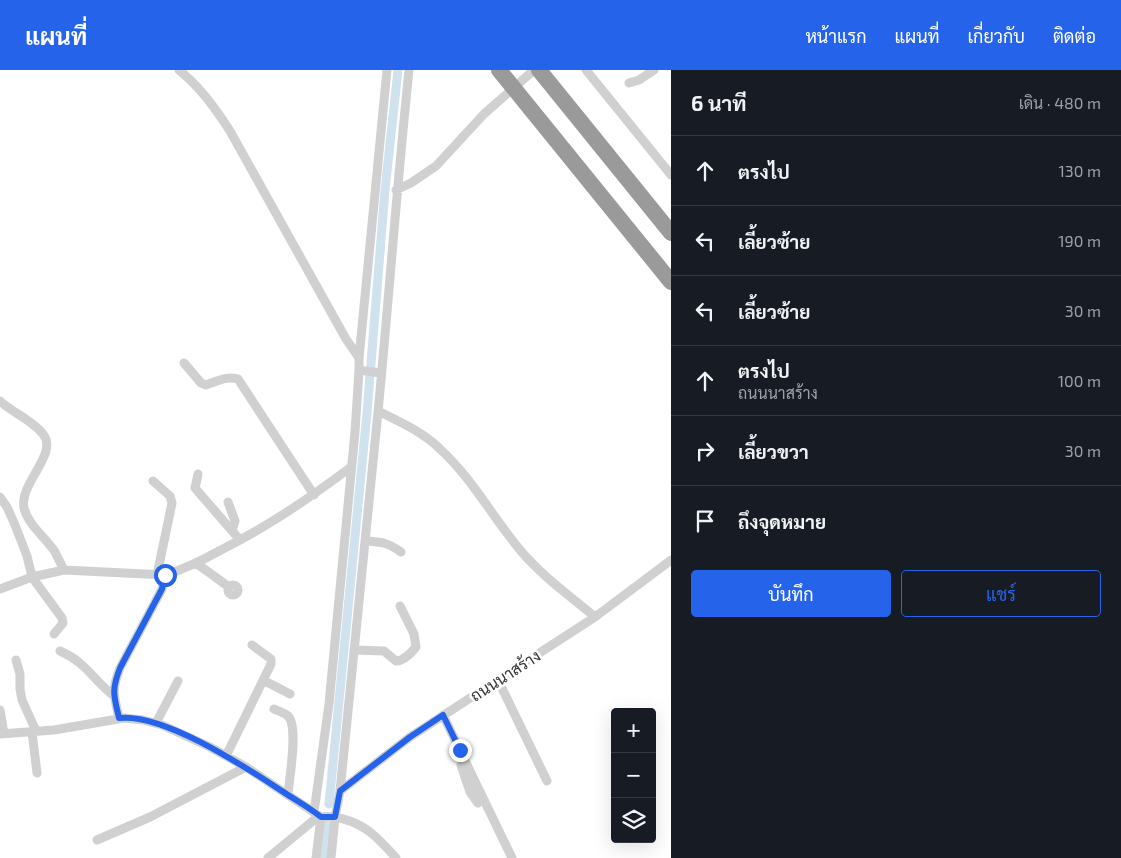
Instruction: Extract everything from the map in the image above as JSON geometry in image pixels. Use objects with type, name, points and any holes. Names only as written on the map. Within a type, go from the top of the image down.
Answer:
[{"type":"highway","points":[[499,70],[671,282]]},
{"type":"highway","points":[[539,70],[671,233]]},
{"type":"street","points":[[179,70],[200,89],[230,131],[346,339],[359,358]]},
{"type":"street","points":[[316,858],[328,704],[362,371],[359,358],[387,70]]},
{"type":"street","points":[[331,858],[340,791],[378,411],[378,373],[391,276],[396,190],[408,70]]},
{"type":"street","points":[[396,190],[419,178],[436,166],[484,114],[534,70]]},
{"type":"street","points":[[586,70],[671,175]]},
{"type":"street","points":[[629,84],[640,80],[654,70]]},
{"type":"street","points":[[184,363],[201,383],[206,385],[230,377],[238,379],[314,496]]},
{"type":"street","points":[[362,371],[378,373]]},
{"type":"street","points":[[0,401],[9,410],[38,428],[46,438],[47,446],[44,457],[29,483],[24,509],[27,517],[55,553],[64,570]]},
{"type":"street","points":[[378,411],[421,434],[440,449],[467,480],[522,552],[595,617]]},
{"type":"street","points":[[0,589],[32,577],[64,570],[161,575],[196,563],[240,540],[314,496],[351,467]]},
{"type":"street","points":[[198,474],[195,488],[240,540]]},
{"type":"street","points":[[119,718],[113,691],[115,681],[162,589],[161,575],[172,503],[170,496],[153,482]]},
{"type":"street","points":[[0,497],[15,525],[27,556],[32,577],[64,623],[54,634]]},
{"type":"street","points":[[228,502],[235,521],[232,530]]},
{"type":"street","points":[[365,541],[391,544],[401,552]]},
{"type":"street","name":"ถนนนาสร้าง","points":[[340,791],[410,737],[595,617],[671,560]]},
{"type":"street","points":[[196,563],[229,587]]},
{"type":"street","points":[[354,650],[384,651],[396,661],[400,661],[412,652],[416,647],[414,634],[400,606]]},
{"type":"street","points":[[226,756],[263,680],[271,659],[252,645]]},
{"type":"street","points":[[60,651],[73,657],[114,696]]},
{"type":"street","points":[[16,660],[20,674],[22,700],[34,731],[37,773]]},
{"type":"street","points":[[263,680],[290,694]]},
{"type":"street","points":[[498,680],[547,781]]},
{"type":"street","points":[[156,723],[178,681]]},
{"type":"street","points":[[274,709],[289,716],[292,723],[293,738],[288,795]]},
{"type":"street","points":[[0,710],[2,734],[54,730],[119,718],[156,723],[210,746],[318,814],[335,817],[360,826],[370,832],[396,858]]},
{"type":"street","points":[[443,715],[512,858]]},
{"type":"street","points":[[460,750],[460,764],[468,786],[478,803]]},
{"type":"street","points":[[97,840],[150,817],[246,767]]},
{"type":"street","points":[[268,858],[281,854],[318,814]]},
{"type":"waterway","points":[[329,804],[367,413],[385,190],[398,70]]},
{"type":"waterway","points":[[324,858],[327,825]]},
{"type":"route","points":[[165,575],[162,589],[115,681],[113,691],[119,718],[144,720],[162,725],[210,746],[246,767],[321,817],[335,817],[340,791],[410,737],[443,715],[460,750]]}]
